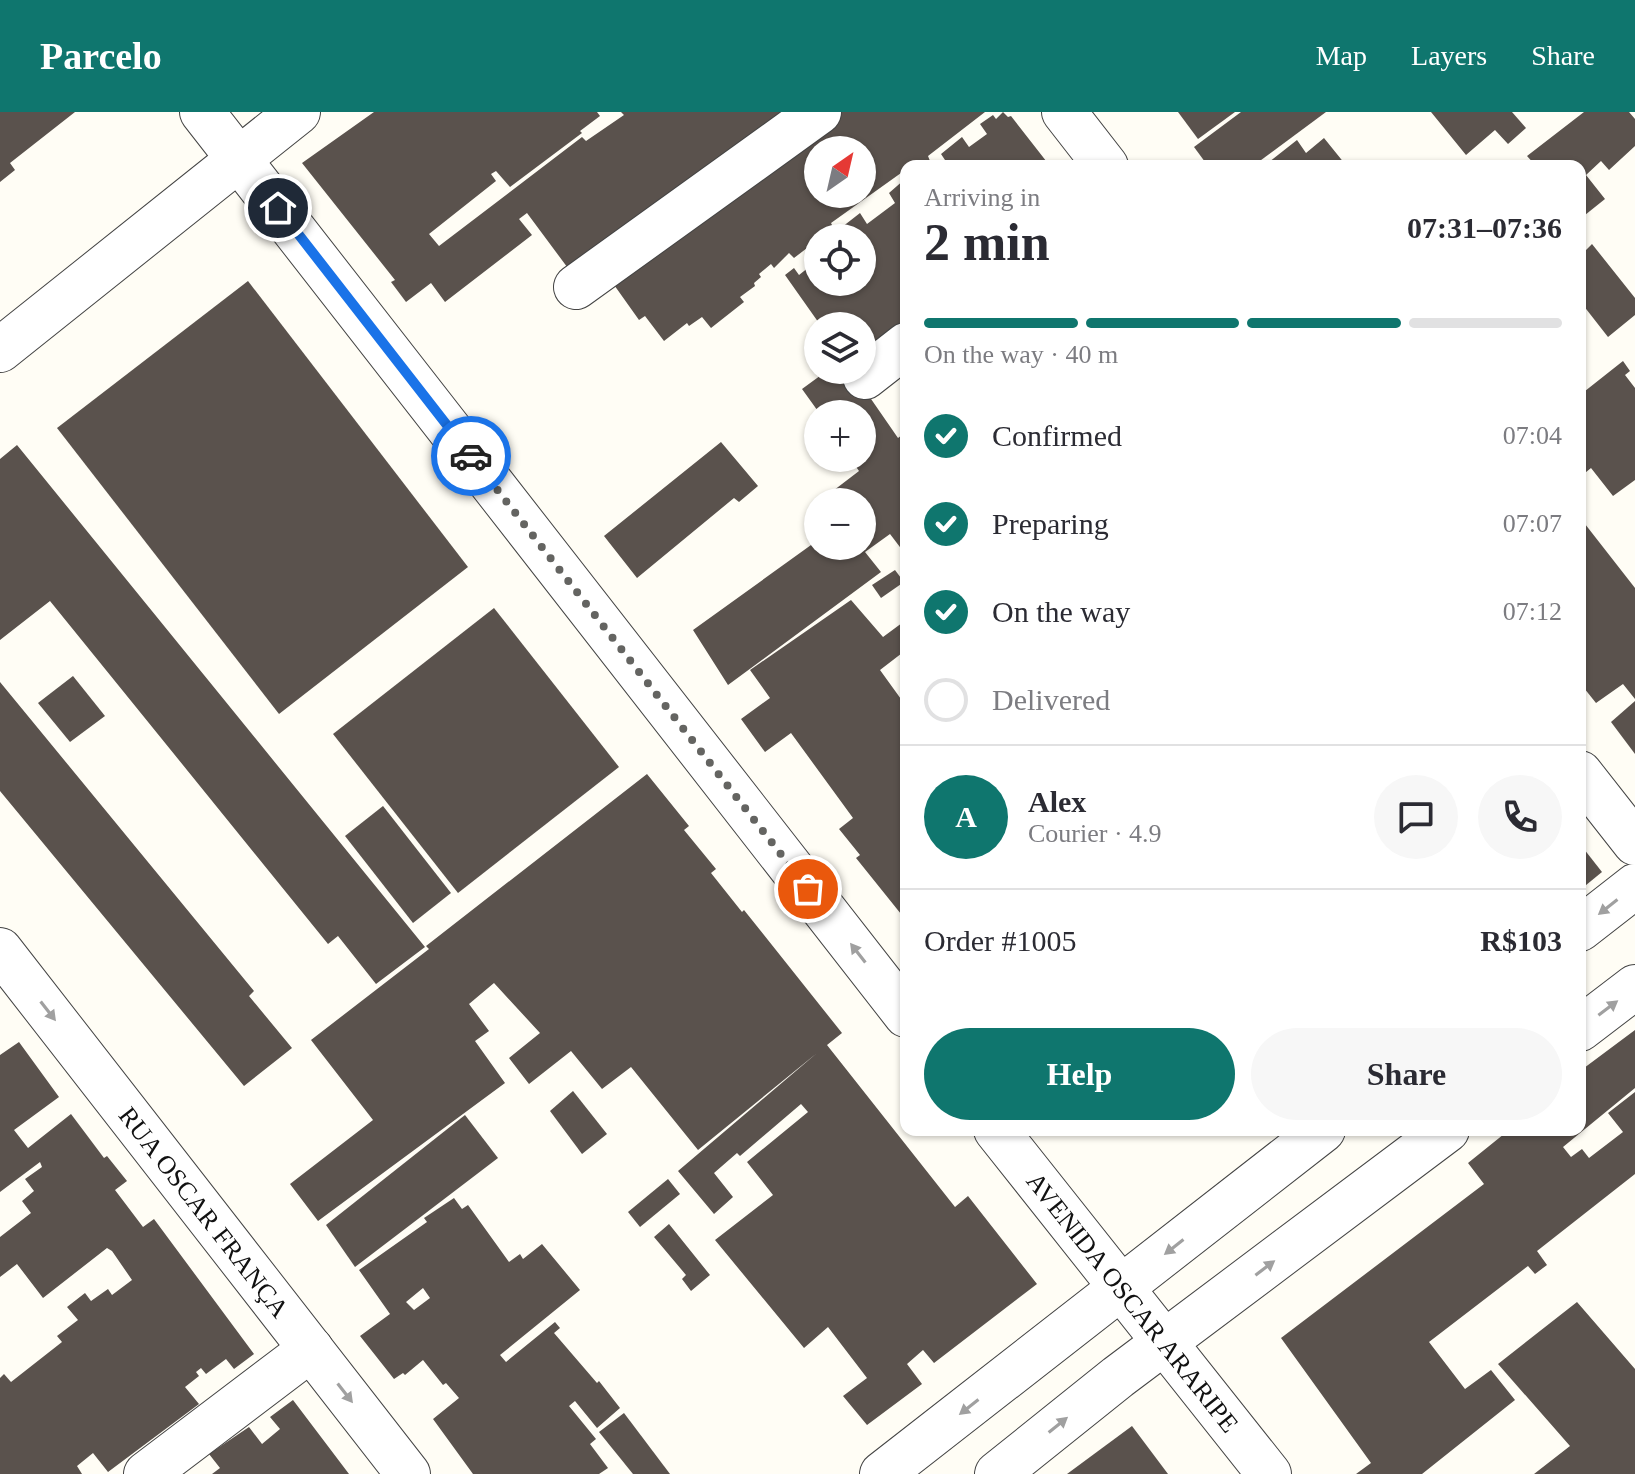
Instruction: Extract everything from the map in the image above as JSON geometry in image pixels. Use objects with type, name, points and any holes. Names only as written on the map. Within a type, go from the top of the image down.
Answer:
[{"type":"street","points":[[202,112],[900,1007]]},
{"type":"street","points":[[0,350],[298,112]]},
{"type":"street","points":[[576,287],[819,112]]},
{"type":"street","points":[[1064,112],[1101,160]]},
{"type":"street","points":[[876,368],[900,350]]},
{"type":"street","points":[[1586,781],[1635,843]]},
{"type":"street","points":[[1586,924],[1635,886]]},
{"type":"street","name":"RUA OSCAR FRANÇA","points":[[0,950],[408,1474]]},
{"type":"street","points":[[1586,1024],[1635,987]]},
{"type":"street","name":"AVENIDA OSCAR ARARIPE","points":[[1001,1136],[1269,1474]]},
{"type":"street","points":[[882,1474],[1315,1136]]},
{"type":"street","points":[[997,1474],[1439,1136]]},
{"type":"street","points":[[146,1474],[311,1349]]},
{"type":"building","points":[[0,112],[75,112],[10,163],[15,170],[0,182]]},
{"type":"building","points":[[374,112],[597,112],[600,116],[510,187],[496,171],[491,174],[496,181],[429,234],[439,246],[582,137],[586,141],[624,115],[621,112],[809,112],[576,279],[527,213],[519,219],[532,235],[445,302],[431,283],[406,302],[391,282],[395,280],[302,163]]},
{"type":"building","points":[[834,112],[985,112],[928,156],[930,160],[900,160],[900,174],[876,191],[876,136],[804,136],[804,208],[852,208],[832,224],[804,224],[804,250],[794,258],[789,253],[774,268],[771,264],[759,274],[761,277],[754,283],[755,286],[740,297],[744,302],[711,328],[702,317],[689,326],[687,323],[664,341],[645,316],[639,320],[607,275]]},
{"type":"building","points":[[1003,112],[1011,116],[1045,160],[945,160],[941,154],[962,137],[969,147],[987,134],[980,124],[993,115],[996,119]]},
{"type":"building","points":[[1178,112],[1235,112],[1198,139]]},
{"type":"building","points":[[1241,112],[1326,112],[1261,160],[1204,160],[1194,147]]},
{"type":"building","points":[[1431,112],[1512,112],[1526,128],[1508,144],[1495,130],[1466,155]]},
{"type":"building","points":[[1584,112],[1629,112],[1635,119],[1635,146],[1609,170],[1601,161],[1586,175],[1586,160],[1531,160],[1527,156]]},
{"type":"building","points":[[1324,138],[1342,160],[1272,160],[1297,140],[1306,153]]},
{"type":"building","points":[[1586,175],[1605,199],[1586,214]]},
{"type":"building","points":[[900,183],[900,334],[876,352],[876,312],[811,312],[785,275],[794,268],[799,275],[804,271],[804,296],[876,296],[876,224],[867,224],[895,203],[889,193]]},
{"type":"building","points":[[860,213],[867,224],[846,224]]},
{"type":"building","points":[[1592,244],[1635,298],[1635,315],[1608,337],[1586,309],[1586,250]]},
{"type":"building","points":[[248,281],[468,567],[279,714],[57,428]]},
{"type":"building","points":[[1623,361],[1630,371],[1625,375],[1635,388],[1635,480],[1613,496],[1591,468],[1586,472],[1586,390]]},
{"type":"building","points":[[809,384],[861,384],[872,400],[810,400],[802,389]]},
{"type":"building","points":[[876,406],[898,438],[900,436],[900,547],[890,534],[876,544],[876,488],[837,488],[858,472],[876,472]]},
{"type":"building","points":[[721,442],[758,486],[739,502],[734,498],[637,578],[604,536]]},
{"type":"building","points":[[17,445],[425,947],[376,984],[338,936],[328,944],[50,601],[0,640],[0,459]]},
{"type":"building","points":[[1586,525],[1635,588],[1635,699],[1623,684],[1596,703],[1586,690]]},
{"type":"building","points":[[804,550],[804,560],[871,560],[881,572],[728,685],[693,630]]},
{"type":"building","points":[[895,570],[900,577],[900,585],[881,598],[872,585]]},
{"type":"building","points":[[851,600],[883,637],[900,624],[900,655],[880,670],[900,698],[900,913],[856,858],[860,855],[839,829],[853,818],[791,733],[765,752],[741,719],[770,698],[750,670]]},
{"type":"building","points":[[494,608],[619,767],[458,893],[333,734]]},
{"type":"building","points":[[73,676],[105,716],[70,742],[38,703]]},
{"type":"building","points":[[0,682],[254,991],[249,996],[292,1048],[244,1086],[0,791]]},
{"type":"building","points":[[1635,701],[1635,754],[1611,722]]},
{"type":"building","points":[[647,774],[689,826],[684,830],[716,869],[711,873],[842,1033],[827,1045],[955,1207],[968,1196],[1037,1284],[934,1363],[923,1350],[907,1364],[922,1384],[867,1425],[843,1396],[867,1378],[828,1327],[804,1348],[715,1240],[773,1195],[747,1162],[808,1112],[801,1104],[740,1156],[737,1153],[714,1173],[733,1197],[714,1214],[678,1171],[817,1053],[698,1150],[631,1067],[602,1089],[571,1051],[529,1084],[509,1058],[540,1033],[494,983],[469,1004],[489,1031],[475,1041],[505,1083],[318,1221],[290,1184],[373,1120],[311,1040]]},
{"type":"building","points":[[383,806],[451,893],[413,923],[345,836]]},
{"type":"building","points":[[1586,852],[1602,872],[1586,885]]},
{"type":"building","points":[[1635,1030],[1635,1088],[1586,1128],[1586,1067]]},
{"type":"building","points":[[19,1042],[59,1097],[14,1130],[28,1148],[71,1114],[104,1158],[107,1156],[127,1181],[115,1190],[143,1227],[154,1219],[254,1354],[234,1369],[226,1359],[206,1374],[201,1368],[196,1372],[199,1376],[185,1387],[199,1404],[108,1472],[93,1453],[77,1466],[82,1474],[0,1474],[0,1378],[4,1374],[11,1382],[62,1342],[57,1336],[78,1320],[67,1307],[85,1293],[91,1301],[108,1289],[112,1295],[132,1280],[107,1248],[43,1298],[17,1264],[0,1277],[0,1237],[31,1213],[22,1201],[34,1191],[25,1179],[42,1167],[40,1162],[0,1192],[0,1055]]},
{"type":"building","points":[[573,1091],[607,1134],[582,1154],[550,1111]]},
{"type":"building","points":[[1635,1092],[1635,1174],[1537,1251],[1547,1265],[1535,1274],[1528,1266],[1429,1342],[1465,1389],[1491,1370],[1515,1400],[1422,1474],[1356,1474],[1371,1463],[1281,1338],[1484,1184],[1468,1163],[1502,1136],[1576,1136],[1563,1147],[1571,1157],[1582,1149],[1589,1158],[1623,1132],[1608,1113]]},
{"type":"building","points":[[465,1115],[498,1158],[355,1267],[326,1225]]},
{"type":"building","points":[[668,1179],[680,1194],[640,1227],[628,1212]]},
{"type":"building","points":[[454,1198],[462,1209],[468,1205],[509,1262],[520,1254],[523,1259],[542,1244],[580,1290],[500,1355],[506,1362],[555,1322],[560,1328],[554,1333],[620,1408],[597,1428],[575,1401],[569,1406],[596,1439],[590,1444],[608,1468],[599,1474],[473,1474],[433,1419],[459,1398],[446,1383],[443,1385],[423,1360],[405,1375],[403,1373],[394,1379],[360,1336],[390,1314],[359,1270],[427,1222],[424,1218]],"holes":[[[423,1288],[430,1298],[414,1310],[406,1302]]]},
{"type":"building","points":[[669,1224],[710,1275],[691,1291],[682,1279],[686,1275],[654,1237]]},
{"type":"building","points":[[1577,1302],[1635,1369],[1635,1474],[1534,1474],[1570,1446],[1498,1364]]},
{"type":"building","points":[[293,1400],[349,1474],[212,1474],[220,1468],[209,1454],[249,1427],[262,1444],[280,1429],[270,1417]]},
{"type":"building","points":[[624,1413],[670,1474],[633,1474],[599,1432]]},
{"type":"building","points":[[1132,1426],[1168,1474],[1067,1474]]},
{"type":"way so far","points":[[471,456],[808,889]]},
{"type":"route","points":[[278,208],[471,456]]}]
